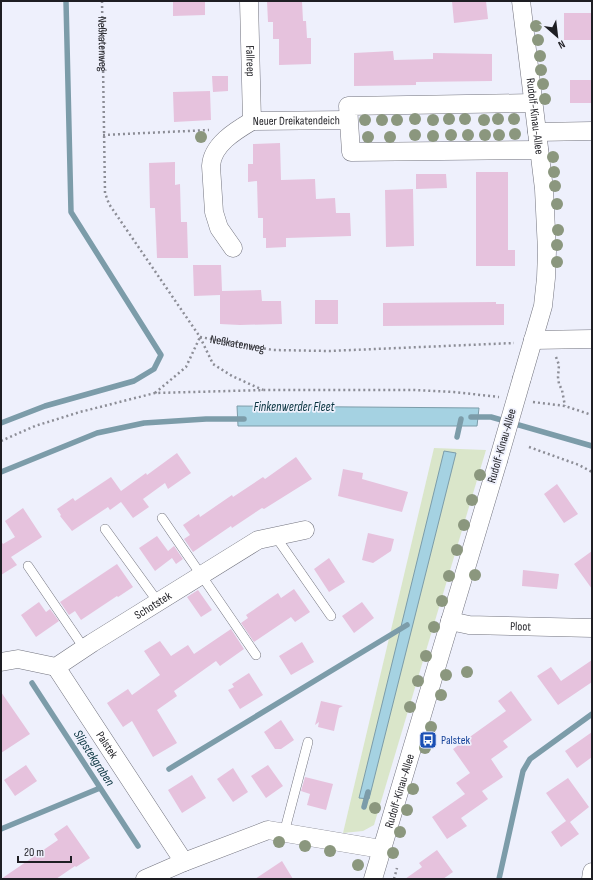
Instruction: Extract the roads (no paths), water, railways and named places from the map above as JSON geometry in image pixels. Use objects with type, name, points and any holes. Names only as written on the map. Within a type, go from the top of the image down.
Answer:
[{"type":"street","name":"Fallreep","points":[[245,125],[249,1]]},
{"type":"street","name":"Rudolf-Kinau-Allee","points":[[373,879],[543,306],[547,251],[544,190],[521,1]]},
{"type":"street","name":"Neuer Dreikatendeich","points":[[534,103],[348,106],[351,152],[538,141],[592,131]]},
{"type":"street","name":"Neuer Dreikatendeich","points":[[232,248],[219,228],[214,212],[211,160],[216,150],[245,125],[348,120]]},
{"type":"street","points":[[533,340],[592,339]]},
{"type":"street","name":"Schotstek","points":[[56,667],[258,540],[305,530]]},
{"type":"street","name":"Ploot","points":[[450,621],[469,625],[592,628]]},
{"type":"street","points":[[1,662],[18,659],[56,667]]},
{"type":"street","name":"Palstek","points":[[56,667],[184,862]]},
{"type":"street","points":[[144,879],[268,830],[381,849]]},
{"type":"street","points":[[591,879],[592,872]]},
{"type":"lane","points":[[162,518],[256,654]]},
{"type":"lane","points":[[106,529],[158,602]]},
{"type":"lane","points":[[276,536],[331,616]]},
{"type":"lane","points":[[28,566],[84,648]]},
{"type":"lane","points":[[284,833],[308,742]]},
{"type":"water","points":[[237,406],[479,408],[477,426],[238,426]]},
{"type":"water","points":[[444,451],[456,453],[369,799],[359,798]]},
{"type":"waterway","points":[[1,423],[45,406],[134,381],[154,369],[161,355],[71,212],[66,1]]},
{"type":"waterway","name":"Finkenwerder Fleet","points":[[471,417],[491,417],[592,446]]},
{"type":"waterway","name":"Finkenwerder Fleet","points":[[1,472],[97,433],[144,423],[206,419],[244,419]]},
{"type":"waterway","points":[[457,437],[461,419]]},
{"type":"waterway","points":[[169,769],[407,625]]},
{"type":"waterway","name":"Slipstekgraben","points":[[32,683],[138,846]]},
{"type":"waterway","points":[[499,879],[523,771],[530,759],[592,714]]},
{"type":"waterway","points":[[1,829],[100,788]]},
{"type":"waterway","points":[[364,807],[368,792]]},
{"type":"place","name":"Palstek","points":[[428,740]]}]
